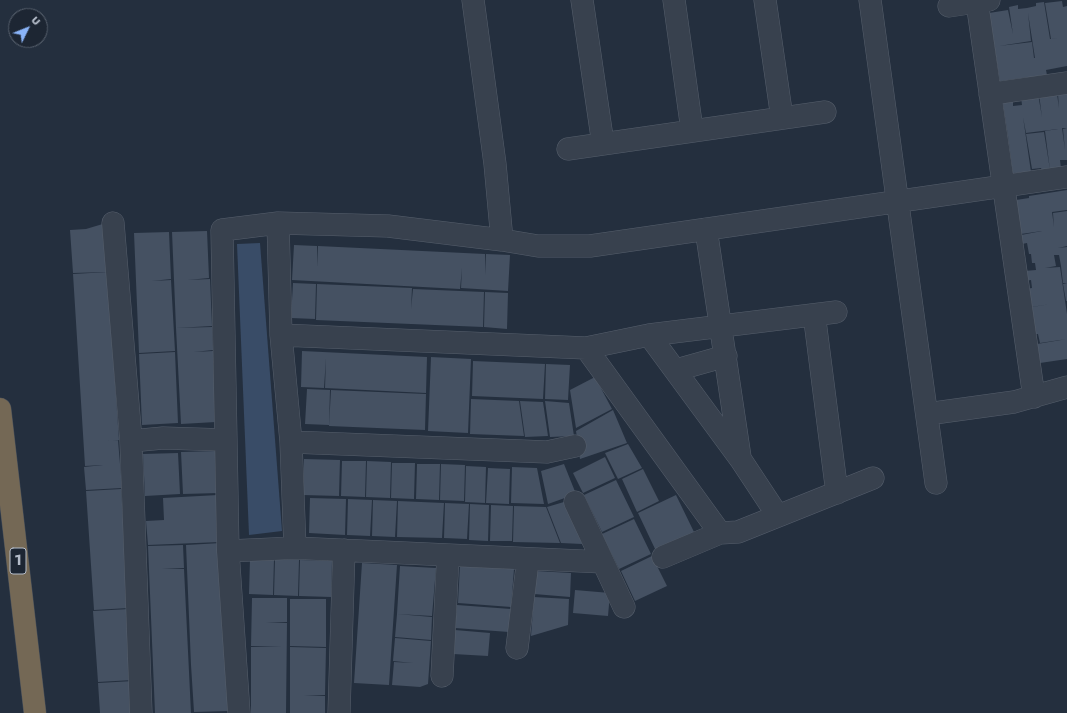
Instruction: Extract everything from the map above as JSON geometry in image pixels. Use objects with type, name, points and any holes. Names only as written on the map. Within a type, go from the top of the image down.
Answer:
[{"type":"highway","name":"1","points":[[0,409],[35,713]]},
{"type":"street","points":[[474,0],[495,164],[502,240]]},
{"type":"street","points":[[582,0],[603,144]]},
{"type":"street","points":[[674,0],[692,130]]},
{"type":"street","points":[[765,0],[782,118]]},
{"type":"street","points":[[870,0],[936,483]]},
{"type":"street","points":[[949,6],[983,1],[990,94],[1034,397]]},
{"type":"street","points":[[990,94],[1067,82]]},
{"type":"street","points":[[568,149],[824,112]]},
{"type":"street","points":[[239,713],[228,551],[222,230],[272,223],[388,226],[538,246],[590,246],[1067,177]]},
{"type":"street","points":[[113,223],[131,441],[141,713]]},
{"type":"street","points":[[272,223],[291,442],[295,548]]},
{"type":"street","points":[[706,229],[741,460]]},
{"type":"street","points":[[281,335],[586,348],[649,335],[836,312]]},
{"type":"street","points":[[810,315],[815,321],[837,493]]},
{"type":"street","points":[[649,335],[741,460],[778,516]]},
{"type":"street","points":[[586,348],[720,533]]},
{"type":"street","points":[[676,370],[726,356]]},
{"type":"street","points":[[927,414],[1014,402],[1067,387]]},
{"type":"street","points":[[131,441],[164,438],[226,440]]},
{"type":"street","points":[[291,442],[547,452],[575,446]]},
{"type":"street","points":[[663,557],[720,533],[738,532],[873,478]]},
{"type":"street","points":[[575,502],[624,607]]},
{"type":"street","points":[[228,551],[295,548],[603,562]]},
{"type":"street","points":[[339,713],[344,550]]},
{"type":"street","points":[[442,676],[448,555]]},
{"type":"street","points":[[517,648],[528,559]]},
{"type":"water","points":[[260,243],[282,531],[249,535],[237,244]]},
{"type":"building","points":[[1062,1],[1063,7],[1067,6],[1067,66],[1046,70],[1047,75],[1037,76],[1038,79],[1028,77],[1000,81],[989,13],[1008,10],[1013,34],[1009,7],[1018,5],[1018,9],[1027,8],[1036,6],[1036,3],[1044,2],[1050,39],[1045,3]],"holes":[[[1028,13],[1035,58],[1032,42],[999,46],[1031,41]]]},
{"type":"building","points":[[1067,93],[1067,128],[1067,160],[1060,160],[1061,168],[1050,170],[1045,131],[1058,129],[1026,133],[1023,117],[1031,172],[1013,173],[1003,103],[1013,101],[1013,106],[1022,105],[1021,97],[1038,94],[1042,117],[1039,94],[1057,94],[1059,108],[1058,94]],"holes":[[[1062,128],[1067,128],[1063,129],[1065,150]]]},
{"type":"building","points":[[1044,132],[1050,170],[1042,171],[1041,168],[1032,169],[1026,134]]},
{"type":"building","points":[[1067,190],[1067,210],[1052,212],[1054,227],[1053,213],[1067,211],[1067,246],[1058,248],[1067,247],[1067,265],[1061,266],[1059,255],[1054,255],[1056,266],[1045,268],[1060,267],[1067,314],[1067,339],[1040,343],[1038,334],[1031,334],[1032,307],[1051,304],[1031,307],[1025,289],[1032,288],[1031,280],[1025,281],[1024,271],[1036,270],[1035,263],[1032,263],[1031,254],[1029,254],[1027,243],[1022,244],[1021,235],[1042,231],[1021,234],[1016,200],[1029,198],[1029,196]]},
{"type":"building","points":[[106,223],[108,272],[73,273],[70,230],[86,229]]},
{"type":"building","points":[[207,231],[209,278],[188,280],[210,279],[212,326],[176,328],[172,232]]},
{"type":"building","points":[[169,232],[171,279],[152,281],[171,280],[175,351],[139,353],[134,233]]},
{"type":"building","points":[[294,245],[317,246],[317,267],[318,246],[485,254],[485,275],[486,254],[510,255],[508,291],[461,288],[462,268],[460,289],[292,280]]},
{"type":"building","points":[[1067,265],[1067,283],[1063,283],[1061,266]]},
{"type":"building","points":[[108,272],[114,368],[79,370],[73,274]]},
{"type":"building","points":[[293,283],[316,284],[315,319],[291,318]]},
{"type":"building","points":[[1067,283],[1067,301],[1066,301],[1063,284]]},
{"type":"building","points":[[317,284],[412,288],[411,309],[413,289],[484,292],[483,327],[316,320]]},
{"type":"building","points":[[485,292],[508,293],[507,329],[484,327]]},
{"type":"building","points":[[212,327],[213,350],[194,352],[213,351],[216,422],[181,424],[176,328]]},
{"type":"building","points":[[1067,339],[1067,359],[1040,363],[1037,344]]},
{"type":"building","points":[[302,351],[427,357],[426,393],[325,388],[326,358],[324,388],[301,387]]},
{"type":"building","points":[[175,352],[178,423],[142,425],[139,354]]},
{"type":"building","points":[[431,357],[471,359],[468,433],[428,431]]},
{"type":"building","points":[[473,361],[545,364],[543,399],[472,396]]},
{"type":"building","points":[[546,364],[570,365],[568,400],[545,399]]},
{"type":"building","points":[[114,368],[122,488],[86,490],[84,467],[103,465],[85,466],[79,370]]},
{"type":"building","points":[[595,377],[612,409],[576,428],[570,390]]},
{"type":"building","points":[[307,389],[330,390],[329,425],[305,424]]},
{"type":"building","points":[[331,390],[426,394],[425,430],[329,426]]},
{"type":"building","points":[[471,399],[519,401],[524,436],[470,434]]},
{"type":"building","points":[[520,401],[543,402],[548,436],[525,437]]},
{"type":"building","points":[[545,401],[569,403],[574,436],[550,437]]},
{"type":"building","points":[[613,410],[627,443],[580,459],[576,431]]},
{"type":"building","points":[[628,444],[642,468],[618,479],[605,453]]},
{"type":"building","points":[[217,451],[219,493],[183,494],[181,452]]},
{"type":"building","points":[[178,453],[180,494],[145,496],[143,454]]},
{"type":"building","points":[[605,457],[615,478],[583,493],[573,473]]},
{"type":"building","points":[[304,459],[340,460],[339,496],[303,495]]},
{"type":"building","points":[[342,461],[366,461],[365,497],[341,496]]},
{"type":"building","points":[[367,461],[391,462],[390,498],[366,497]]},
{"type":"building","points":[[392,463],[415,463],[414,499],[391,498]]},
{"type":"building","points":[[417,464],[440,464],[439,500],[416,499]]},
{"type":"building","points":[[441,464],[465,465],[464,501],[440,500]]},
{"type":"building","points":[[564,464],[576,494],[548,504],[541,471]]},
{"type":"building","points":[[466,466],[486,467],[485,503],[465,502]]},
{"type":"building","points":[[512,467],[537,468],[544,504],[511,503]]},
{"type":"building","points":[[488,468],[510,469],[509,504],[486,503]]},
{"type":"building","points":[[643,469],[659,501],[637,512],[622,479]]},
{"type":"building","points":[[616,480],[634,517],[602,532],[584,495]]},
{"type":"building","points":[[121,489],[129,608],[94,610],[86,491]]},
{"type":"building","points":[[218,495],[220,542],[148,545],[146,521],[164,520],[163,498]]},
{"type":"building","points":[[676,495],[694,532],[656,551],[638,513]]},
{"type":"building","points":[[310,498],[346,499],[345,535],[309,533]]},
{"type":"building","points":[[348,499],[372,500],[370,536],[347,535]]},
{"type":"building","points":[[574,499],[582,544],[561,543],[547,507]]},
{"type":"building","points":[[373,500],[397,501],[395,537],[372,536]]},
{"type":"building","points":[[398,501],[444,503],[442,538],[397,537]]},
{"type":"building","points":[[445,503],[469,504],[467,539],[444,538]]},
{"type":"building","points":[[470,504],[489,505],[488,541],[469,540]]},
{"type":"building","points":[[491,505],[513,506],[512,541],[490,541]]},
{"type":"building","points":[[514,506],[546,507],[560,543],[513,542]]},
{"type":"building","points":[[634,519],[651,554],[619,569],[602,534]]},
{"type":"building","points":[[221,543],[229,711],[194,712],[186,545]]},
{"type":"building","points":[[183,545],[184,568],[162,569],[184,569],[191,713],[155,713],[148,546]]},
{"type":"building","points":[[652,556],[667,586],[635,601],[621,571]]},
{"type":"building","points":[[250,558],[274,559],[273,595],[249,594]]},
{"type":"building","points":[[275,559],[299,560],[298,596],[274,595]]},
{"type":"building","points":[[300,560],[332,561],[331,597],[299,596]]},
{"type":"building","points":[[362,563],[397,565],[389,685],[354,683]]},
{"type":"building","points":[[460,565],[514,569],[511,607],[458,603]]},
{"type":"building","points":[[400,566],[436,568],[432,616],[397,614]]},
{"type":"building","points":[[536,571],[571,573],[570,597],[534,594]]},
{"type":"building","points":[[575,590],[610,593],[608,616],[573,613]]},
{"type":"building","points":[[534,597],[569,599],[568,625],[531,636]]},
{"type":"building","points":[[252,598],[287,598],[287,622],[266,622],[287,623],[286,713],[251,713],[251,647],[282,646],[251,646]]},
{"type":"building","points":[[290,599],[326,599],[326,647],[290,646]]},
{"type":"building","points":[[457,605],[511,609],[509,632],[455,628]]},
{"type":"building","points":[[129,609],[133,680],[98,682],[93,611]]},
{"type":"building","points":[[397,614],[432,617],[431,640],[395,637]]},
{"type":"building","points":[[455,630],[490,633],[488,656],[453,654]]},
{"type":"building","points":[[395,638],[431,641],[428,684],[420,687],[392,685],[394,662],[413,663],[393,661]]},
{"type":"building","points":[[290,647],[326,648],[325,695],[304,695],[325,696],[325,713],[290,713]]},
{"type":"building","points":[[133,681],[135,713],[100,713],[98,683]]}]
